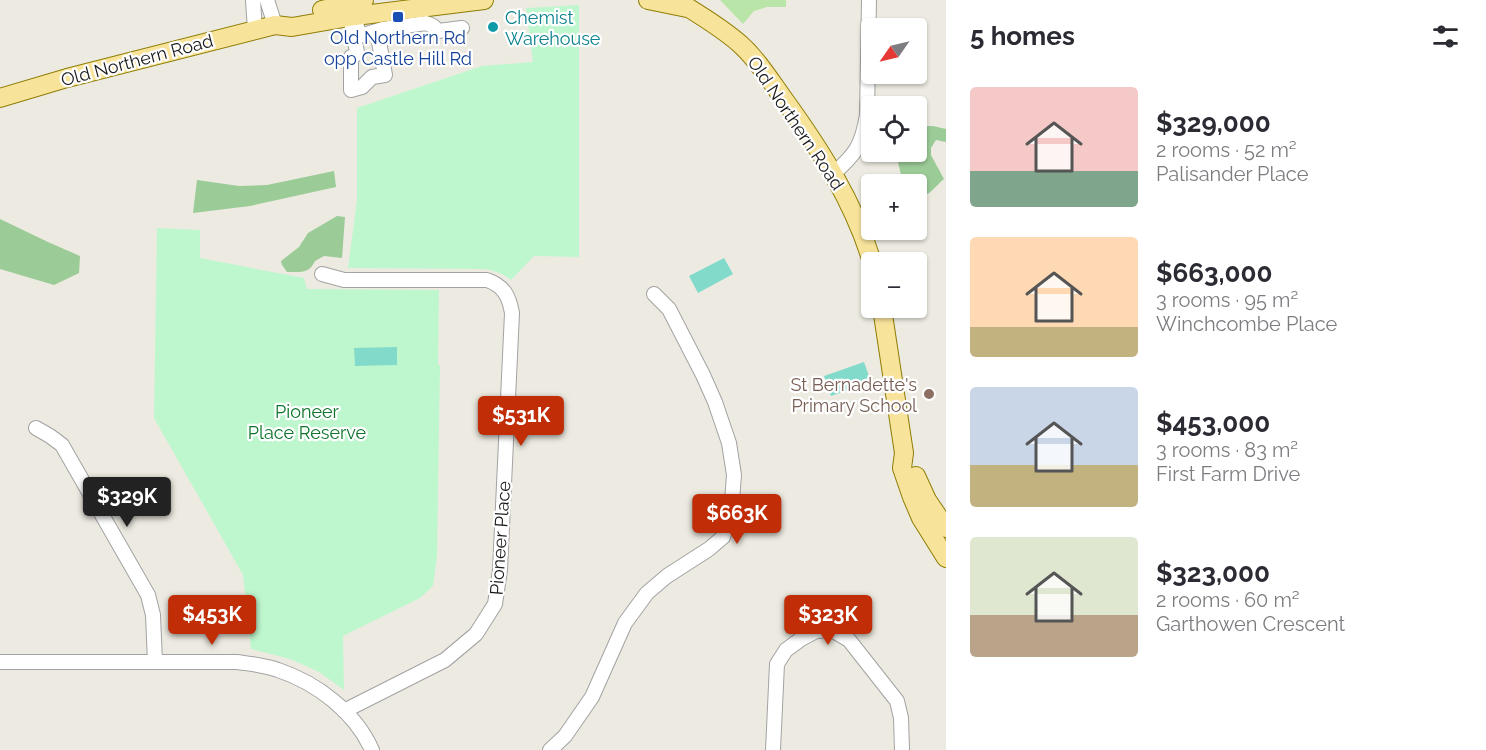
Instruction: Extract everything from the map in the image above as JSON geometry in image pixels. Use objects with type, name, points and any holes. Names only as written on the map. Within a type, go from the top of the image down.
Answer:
[{"type":"main road","name":"Old Northern Road","points":[[0,98],[67,78],[255,30],[275,26],[292,27],[356,11],[478,0]]},
{"type":"main road","name":"Old Northern Road","points":[[648,0],[682,4],[728,34],[762,68],[833,174],[857,220],[868,252]]},
{"type":"main road","points":[[884,318],[904,453],[902,468],[921,518],[946,558]]},
{"type":"main road","points":[[904,453],[913,466],[927,500],[946,528]]},
{"type":"street","points":[[252,0],[255,30]]},
{"type":"street","points":[[267,0],[275,26]]},
{"type":"street","points":[[833,174],[851,159],[864,133],[867,115],[869,0]]},
{"type":"street","points":[[356,11],[358,33],[363,35],[426,22],[438,31],[462,28]]},
{"type":"street","points":[[356,11],[357,52],[351,57],[351,90],[362,87],[372,77],[385,75],[377,31]]},
{"type":"street","name":"Pioneer Place","points":[[322,274],[344,280],[487,280],[504,290],[512,313],[500,570],[495,604],[476,634],[445,660],[344,711]]},
{"type":"street","points":[[550,750],[565,736],[592,697],[625,623],[647,593],[667,576],[709,549],[723,537],[731,514],[734,475],[729,443],[719,412],[669,309],[654,294]]},
{"type":"street","points":[[36,428],[62,446],[148,595],[153,615],[155,662]]},
{"type":"street","points":[[773,750],[777,664],[786,650],[801,639],[816,631],[832,630],[849,640],[897,700],[902,750]]},
{"type":"street","points":[[0,662],[237,662],[278,670],[307,682],[331,699],[361,731],[372,750]]},
{"type":"green space","points":[[720,0],[786,0],[786,7],[767,7],[754,11],[743,24]]},
{"type":"green space","points":[[579,5],[579,257],[534,256],[511,280],[485,269],[348,268],[357,200],[357,108],[482,66],[533,62],[526,8]]},
{"type":"green space","points":[[927,126],[946,129],[946,142],[936,140],[931,148],[931,155],[944,179],[927,194],[927,174],[901,174],[898,162],[927,162]]},
{"type":"green space","points":[[334,171],[336,187],[250,206],[193,213],[197,180],[239,186],[267,185]]},
{"type":"green space","points":[[337,216],[345,217],[342,258],[324,256],[315,261],[307,270],[287,272],[281,261],[299,247],[308,233]]},
{"type":"green space","points":[[0,219],[80,256],[79,273],[54,285],[0,269]]},
{"type":"green space","name":"Pioneer Place Reserve","points":[[157,228],[200,230],[200,258],[304,278],[307,289],[439,290],[437,556],[433,586],[420,598],[343,636],[344,690],[319,672],[290,659],[251,649],[243,575],[154,418]]},
{"type":"shaded area","points":[[724,258],[733,274],[698,293],[689,276]]},
{"type":"shaded area","points":[[397,347],[397,365],[355,366],[354,348]]},
{"type":"shaded area","points":[[864,362],[871,382],[831,396],[824,376]]},
{"type":"place","name":"Old Northern Rd opp Castle Hill Rd","points":[[398,17]]},
{"type":"place","name":"Chemist Warehouse","points":[[493,27]]},
{"type":"place","name":"St Bernadette's Primary School","points":[[929,394]]}]
